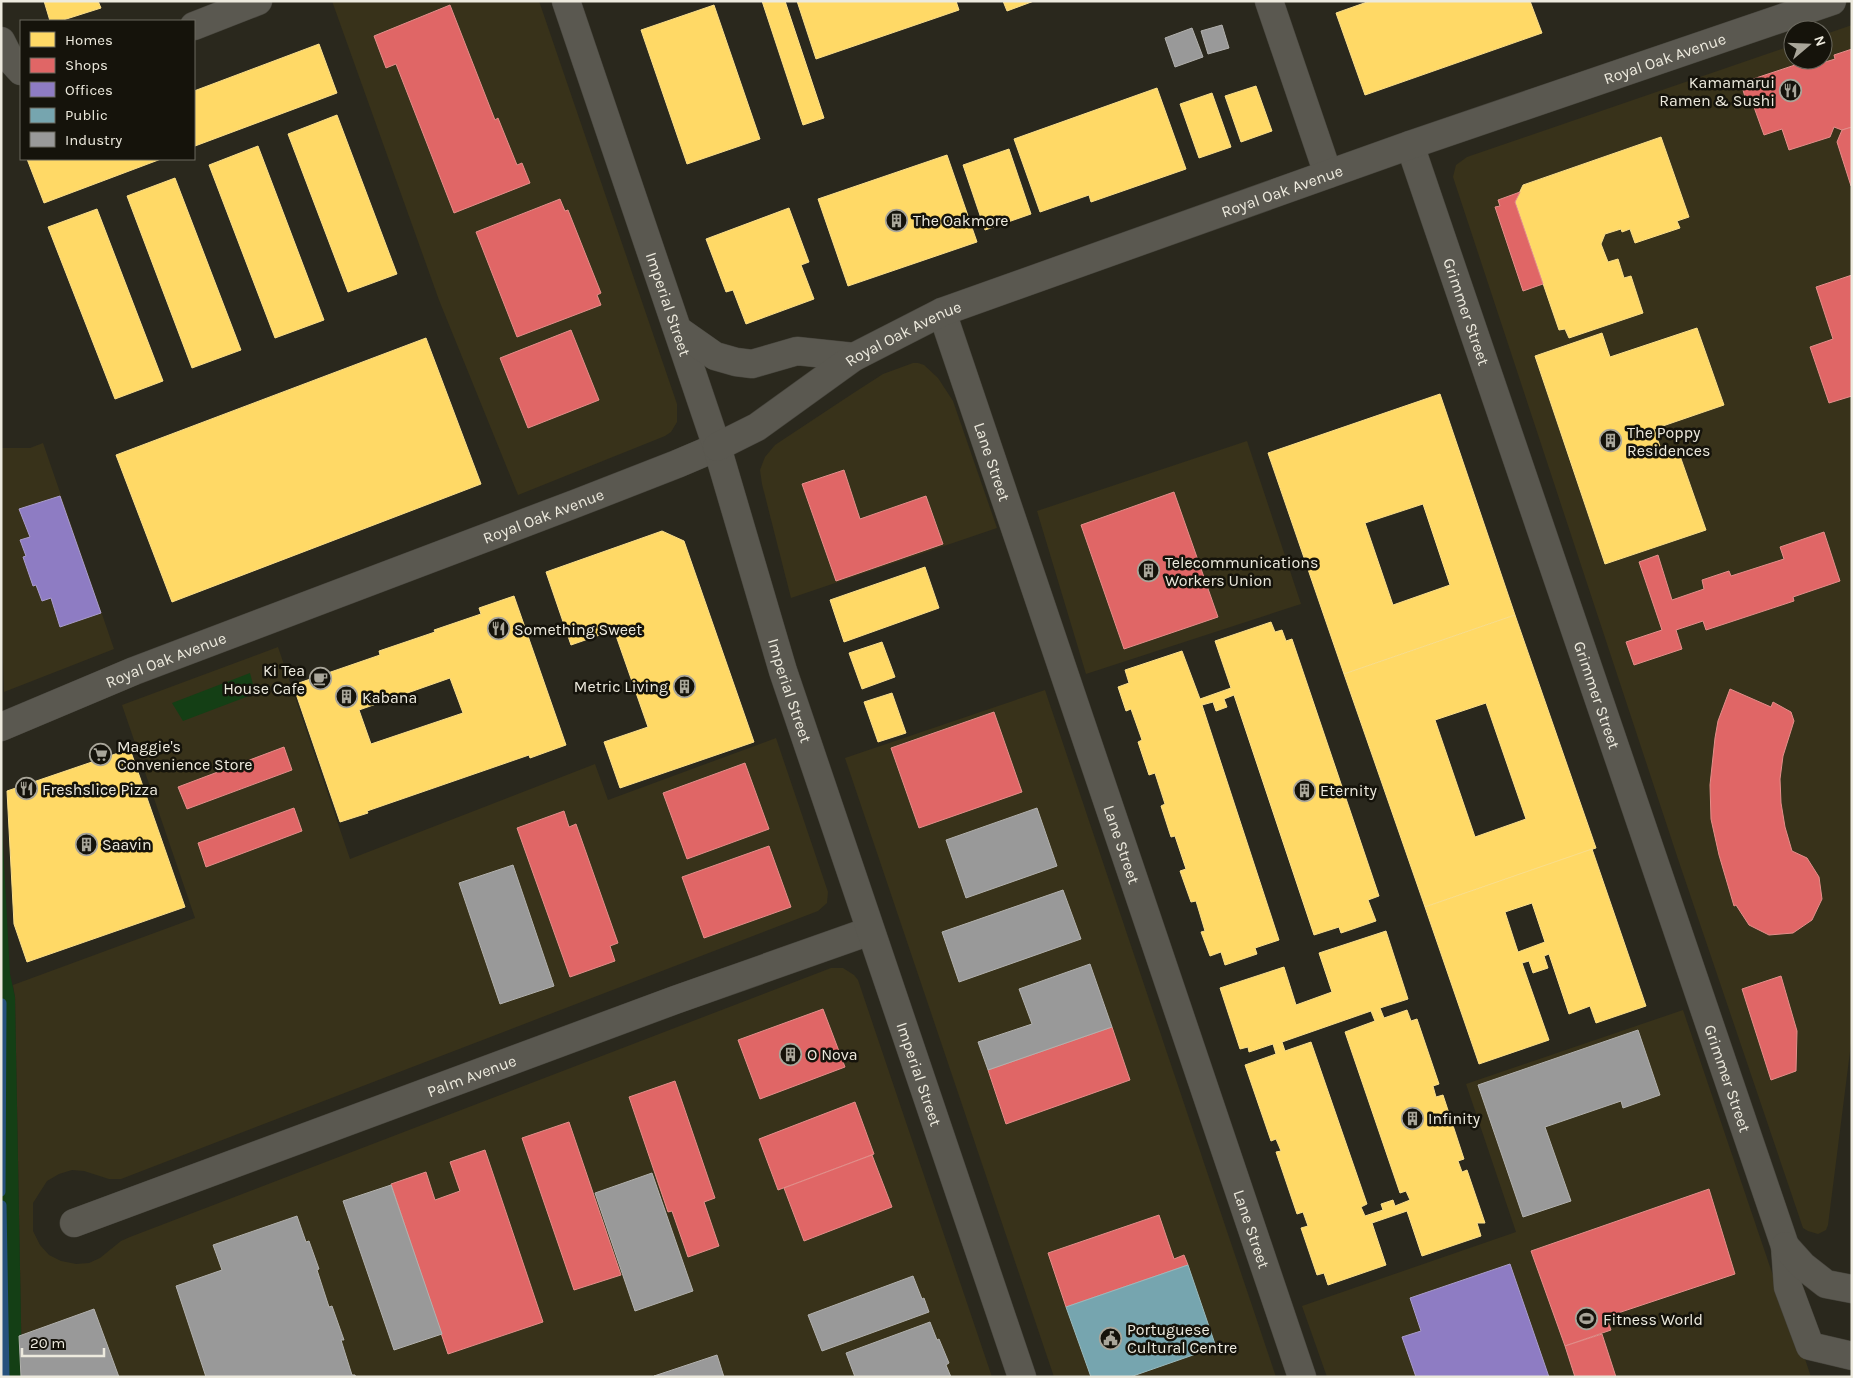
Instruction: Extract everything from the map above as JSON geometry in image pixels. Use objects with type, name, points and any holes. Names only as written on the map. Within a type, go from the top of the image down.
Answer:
[{"type":"street","points":[[195,26],[258,1]]},
{"type":"street","name":"Imperial Street","points":[[566,1],[717,446],[783,671],[1022,1377]]},
{"type":"street","points":[[1270,1],[1328,174]]},
{"type":"street","name":"Royal Oak Avenue","points":[[1,727],[134,672],[677,464],[757,427],[854,357],[942,312],[1410,145],[1832,1]]},
{"type":"street","points":[[1,41],[10,59],[20,70]]},
{"type":"street","name":"Grimmer Street","points":[[1410,145],[1785,1246],[1788,1287],[1810,1346],[1852,1356]]},
{"type":"street","name":"Lane Street","points":[[942,312],[1020,537],[1177,1010],[1302,1377]]},
{"type":"street","points":[[678,330],[715,356],[736,362],[752,364],[797,351],[854,357]]},
{"type":"street","name":"Palm Avenue","points":[[74,1223],[666,1003],[870,931]]},
{"type":"street","name":"Grimmer Street","points":[[1785,1246],[1803,1266],[1826,1284],[1852,1289]]},
{"type":"shaded area","points":[[332,1],[539,1],[677,404],[677,422],[671,432],[518,495],[439,300]]},
{"type":"shaded area","points":[[1852,25],[1852,1036],[1828,1225],[1826,1230],[1818,1234],[1803,1228],[1678,859],[1453,177],[1456,165],[1467,157],[1783,48],[1783,70],[1833,70],[1833,32]]},
{"type":"shaded area","points":[[913,363],[924,365],[938,378],[953,401],[997,528],[791,598],[762,484],[760,470],[765,457],[775,445],[883,374]]},
{"type":"shaded area","points":[[1247,441],[1301,604],[1086,674],[1037,511]]},
{"type":"shaded area","points":[[43,443],[114,649],[4,692],[1,604],[1,448],[30,448]]},
{"type":"shaded area","points":[[278,647],[350,859],[595,764],[608,800],[776,738],[828,892],[827,903],[818,911],[121,1179],[109,1179],[84,1171],[72,1170],[59,1174],[47,1181],[33,1203],[33,1231],[40,1245],[49,1255],[61,1261],[76,1264],[89,1263],[100,1258],[121,1241],[130,1237],[831,968],[843,968],[858,980],[992,1377],[22,1377],[15,997],[13,985],[195,918],[122,705]]},
{"type":"shaded area","points":[[1045,690],[1276,1377],[1054,1377],[845,758]]},
{"type":"shaded area","points":[[1683,1010],[1787,1317],[1802,1350],[1811,1377],[1327,1377],[1302,1306],[1516,1232],[1466,1084]]},
{"type":"green space","points":[[250,673],[254,694],[183,721],[172,703]]},
{"type":"green space","points":[[1,807],[10,974],[15,997],[22,1377],[1,1377]]},
{"type":"building: Homes","points":[[44,1],[98,1],[101,8],[63,20],[50,20]]},
{"type":"building: Homes","points":[[762,1],[785,1],[824,118],[803,125]]},
{"type":"building: Homes","points":[[797,1],[956,1],[959,10],[816,59]]},
{"type":"building: Homes","points":[[1003,1],[1034,1],[1007,11]]},
{"type":"building: Homes","points":[[1370,1],[1530,1],[1542,33],[1365,95],[1336,13]]},
{"type":"building: Homes","points":[[714,5],[760,139],[687,164],[641,30]]},
{"type":"building: Homes","points":[[319,44],[337,93],[195,146],[195,91]]},
{"type":"building: Homes","points":[[1256,86],[1272,131],[1241,142],[1225,96]]},
{"type":"building: Homes","points":[[1157,88],[1186,169],[1091,202],[1089,195],[1040,212],[1014,139]]},
{"type":"building: Homes","points":[[1212,93],[1231,147],[1199,158],[1180,104]]},
{"type":"building: Homes","points":[[337,115],[397,274],[348,292],[288,134]]},
{"type":"building: Homes","points":[[1661,137],[1689,217],[1677,221],[1680,228],[1635,243],[1630,229],[1622,232],[1621,229],[1605,234],[1601,244],[1608,262],[1618,259],[1624,278],[1631,276],[1643,313],[1569,338],[1565,329],[1559,330],[1515,202],[1523,185]]},
{"type":"building: Homes","points":[[258,146],[324,320],[275,338],[209,165]]},
{"type":"building: Homes","points":[[1009,149],[1031,214],[985,230],[963,165]]},
{"type":"building: Homes","name":"The Oakmore","points":[[947,155],[977,242],[848,286],[818,199]]},
{"type":"building: Homes","points":[[27,160],[158,160],[44,203]]},
{"type":"building: Homes","points":[[175,178],[241,350],[192,368],[127,196]]},
{"type":"building: Homes","points":[[789,208],[809,262],[801,265],[814,299],[746,324],[733,290],[726,292],[706,239]]},
{"type":"building: Homes","points":[[97,209],[163,381],[115,399],[48,227]]},
{"type":"building: Homes","name":"The Poppy Residences","points":[[1697,328],[1724,405],[1654,429],[1664,458],[1679,453],[1706,530],[1605,564],[1535,356],[1602,333],[1610,357]]},
{"type":"building: Homes","points":[[426,338],[481,484],[172,602],[116,455]]},
{"type":"building: Homes","points":[[1440,394],[1515,615],[1344,674],[1268,453]],"holes":[[[1423,504],[1450,585],[1393,605],[1365,523]]]},
{"type":"building: Homes","name":"Metric Living","points":[[662,531],[684,541],[754,742],[620,788],[604,742],[648,727],[614,630],[571,645],[546,572]]},
{"type":"building: Homes","points":[[925,567],[939,608],[844,642],[830,600]]},
{"type":"building: Homes","name":"Kabana","points":[[514,596],[566,745],[530,758],[529,755],[340,822],[293,685],[380,655],[379,651],[481,614],[479,608]],"holes":[[[450,678],[463,713],[371,744],[359,710]]]},
{"type":"building: Homes","points":[[1515,615],[1596,848],[1425,907],[1344,674]],"holes":[[[1486,703],[1526,819],[1475,837],[1435,720]]]},
{"type":"building: Homes","name":"Eternity","points":[[1271,622],[1275,632],[1282,630],[1286,641],[1292,639],[1379,896],[1368,900],[1376,921],[1341,933],[1339,927],[1314,935],[1234,695],[1224,699],[1227,707],[1216,711],[1213,702],[1202,705],[1279,940],[1255,948],[1257,954],[1225,965],[1221,952],[1210,956],[1201,932],[1205,931],[1196,901],[1191,902],[1180,871],[1186,869],[1175,836],[1171,837],[1161,806],[1165,804],[1155,773],[1149,775],[1138,742],[1142,740],[1131,709],[1126,711],[1118,687],[1129,683],[1125,670],[1182,651],[1200,699],[1231,688],[1215,641]]},
{"type":"building: Homes","points":[[882,642],[895,677],[862,689],[849,653]]},
{"type":"building: Homes","points":[[892,693],[906,733],[878,742],[864,702]]},
{"type":"building: Homes","name":"Saavin","points":[[130,749],[185,907],[27,962],[14,924],[7,791]]},
{"type":"building: Homes","points":[[1592,849],[1646,1006],[1596,1023],[1590,1006],[1569,1014],[1549,954],[1544,956],[1548,968],[1533,973],[1529,961],[1522,963],[1549,1040],[1479,1064],[1425,907]],"holes":[[[1532,903],[1545,942],[1518,952],[1505,912]]]},
{"type":"building: Homes","name":"Infinity","points":[[1386,931],[1408,999],[1380,1008],[1384,1018],[1407,1010],[1411,1021],[1417,1019],[1439,1084],[1433,1086],[1436,1097],[1443,1095],[1464,1159],[1458,1161],[1462,1172],[1467,1170],[1485,1223],[1477,1223],[1481,1236],[1422,1256],[1407,1211],[1372,1223],[1386,1265],[1328,1285],[1324,1273],[1317,1275],[1301,1228],[1308,1226],[1303,1212],[1297,1214],[1276,1152],[1281,1151],[1276,1139],[1271,1141],[1245,1065],[1276,1054],[1273,1044],[1249,1052],[1248,1047],[1240,1049],[1220,988],[1284,967],[1296,1005],[1332,992],[1319,953]],"holes":[[[1371,1011],[1375,1021],[1345,1032],[1400,1193],[1406,1191],[1410,1200],[1395,1206],[1393,1200],[1381,1204],[1383,1210],[1365,1216],[1361,1207],[1367,1204],[1311,1042],[1285,1051],[1282,1042]]]},
{"type":"building: Shops","points":[[450,5],[495,120],[498,118],[517,165],[522,163],[530,183],[454,213],[396,64],[386,68],[374,36]]},
{"type":"building: Shops","points":[[1852,49],[1852,127],[1842,130],[1834,127],[1830,137],[1789,150],[1782,129],[1764,135],[1750,96],[1745,97],[1741,83],[1783,69],[1833,70],[1834,55]]},
{"type":"building: Shops","points":[[1852,127],[1851,186],[1837,142],[1842,130]]},
{"type":"building: Shops","points":[[1520,192],[1515,202],[1543,284],[1523,291],[1495,207],[1500,206],[1498,200]]},
{"type":"building: Shops","points":[[560,199],[565,211],[568,210],[601,293],[597,295],[601,305],[517,337],[476,232]]},
{"type":"building: Shops","points":[[1852,275],[1852,396],[1829,403],[1810,347],[1833,339],[1816,287]]},
{"type":"building: Shops","points":[[571,330],[599,400],[528,428],[500,358]]},
{"type":"building: Shops","points":[[844,470],[860,519],[926,496],[943,544],[836,581],[802,484]]},
{"type":"building: Shops","name":"Telecommunications Workers Union","points":[[1174,492],[1218,617],[1124,649],[1081,525]]},
{"type":"building: Shops","points":[[1824,532],[1840,581],[1793,597],[1794,601],[1706,630],[1703,621],[1676,630],[1682,649],[1634,665],[1626,642],[1662,630],[1639,562],[1658,555],[1672,600],[1704,589],[1702,580],[1729,571],[1731,576],[1784,559],[1780,547]]},
{"type":"building: Shops","points":[[1730,689],[1771,707],[1773,702],[1791,712],[1794,721],[1783,756],[1780,779],[1781,803],[1792,851],[1807,858],[1819,877],[1822,899],[1812,920],[1793,933],[1769,935],[1749,925],[1736,905],[1734,906],[1719,855],[1711,819],[1710,785],[1718,721]]},
{"type":"building: Shops","points":[[994,712],[1022,792],[919,828],[891,748]]},
{"type":"building: Shops","points":[[284,747],[292,770],[187,809],[178,787]]},
{"type":"building: Shops","points":[[745,763],[769,829],[687,859],[663,793]]},
{"type":"building: Shops","points":[[294,808],[302,831],[206,867],[198,843]]},
{"type":"building: Shops","points":[[564,811],[569,827],[576,824],[618,943],[610,946],[615,961],[570,977],[517,828]]},
{"type":"building: Shops","points":[[769,846],[791,907],[704,938],[682,877]]},
{"type":"building: Shops","points":[[1781,976],[1797,1031],[1796,1071],[1771,1080],[1742,989]]},
{"type":"building: Shops","name":"O Nova","points":[[823,1009],[845,1067],[760,1099],[738,1040]]},
{"type":"building: Shops","points":[[1112,1027],[1130,1080],[1006,1124],[988,1070]]},
{"type":"building: Shops","points":[[675,1081],[715,1198],[704,1202],[719,1246],[688,1257],[672,1211],[668,1212],[629,1097]]},
{"type":"building: Shops","points":[[855,1102],[874,1154],[778,1190],[759,1139]]},
{"type":"building: Shops","points":[[569,1122],[621,1275],[574,1290],[522,1138]]},
{"type":"building: Shops","points":[[485,1150],[543,1322],[448,1354],[391,1184],[426,1172],[435,1200],[460,1191],[450,1162]]},
{"type":"building: Shops","points":[[872,1155],[892,1207],[804,1241],[784,1188]]},
{"type":"building: Shops","points":[[1709,1189],[1735,1274],[1606,1317],[1611,1330],[1565,1346],[1531,1251]]},
{"type":"building: Shops","points":[[1159,1215],[1174,1259],[1184,1255],[1188,1265],[1066,1307],[1048,1253]]},
{"type":"building: Shops","points":[[1602,1334],[1616,1377],[1575,1377],[1565,1346]]},
{"type":"building: Offices","points":[[60,496],[101,613],[60,627],[51,598],[42,601],[36,585],[33,586],[23,557],[26,556],[20,540],[30,537],[19,509]]},
{"type":"building: Offices","points":[[1510,1264],[1549,1377],[1416,1377],[1402,1337],[1421,1331],[1410,1298]]},
{"type":"building: Public","points":[[1188,1265],[1216,1347],[1130,1377],[1091,1377],[1066,1307]]},
{"type":"building: Industry","points":[[1222,25],[1229,48],[1208,54],[1201,31]]},
{"type":"building: Industry","points":[[1192,28],[1203,57],[1175,67],[1165,38]]},
{"type":"building: Industry","points":[[1037,808],[1057,866],[966,898],[946,840]]},
{"type":"building: Industry","points":[[513,865],[554,986],[500,1004],[459,883]]},
{"type":"building: Industry","points":[[1063,890],[1081,939],[959,982],[942,932]]},
{"type":"building: Industry","points":[[1090,964],[1112,1027],[988,1070],[978,1042],[1032,1024],[1019,989]]},
{"type":"building: Industry","points":[[1638,1030],[1660,1095],[1623,1108],[1621,1101],[1545,1127],[1571,1201],[1523,1217],[1478,1085]]},
{"type":"building: Industry","points":[[652,1173],[693,1291],[635,1311],[595,1193]]},
{"type":"building: Industry","points":[[391,1185],[442,1334],[394,1350],[343,1201]]},
{"type":"building: Industry","points":[[297,1216],[306,1242],[309,1241],[329,1307],[332,1306],[344,1340],[341,1340],[352,1375],[356,1377],[206,1377],[176,1286],[222,1270],[213,1245]]},
{"type":"building: Industry","points":[[913,1276],[929,1312],[822,1351],[808,1315]]},
{"type":"building: Industry","points":[[94,1309],[119,1377],[21,1377],[19,1336]]},
{"type":"building: Industry","points":[[930,1322],[949,1363],[946,1365],[951,1377],[855,1377],[846,1353]]},
{"type":"building: Industry","points":[[717,1355],[724,1377],[654,1376]]},
{"type":"waterway","points":[[1,1192],[2,1003]]},
{"type":"waterway","points":[[2,1205],[5,1377]]},
{"type":"place","name":"Kamamarui Ramen & Sushi","points":[[1791,91]]},
{"type":"place","name":"The Oakmore","points":[[897,220]]},
{"type":"place","name":"The Poppy Residences","points":[[1611,441]]},
{"type":"place","name":"Telecommunications Workers Union","points":[[1149,571]]},
{"type":"place","name":"Something Sweet","points":[[498,629]]},
{"type":"place","name":"Ki Tea House Cafe","points":[[321,679]]},
{"type":"place","name":"Metric Living","points":[[684,686]]},
{"type":"place","name":"Kabana","points":[[346,697]]},
{"type":"place","name":"Maggie's Convenience Store","points":[[101,755]]},
{"type":"place","name":"Freshslice Pizza","points":[[26,789]]},
{"type":"place","name":"Eternity","points":[[1304,790]]},
{"type":"place","name":"Saavin","points":[[86,844]]},
{"type":"place","name":"O Nova","points":[[791,1054]]},
{"type":"place","name":"Infinity","points":[[1412,1118]]},
{"type":"place","name":"Fitness World","points":[[1587,1319]]},
{"type":"place","name":"Portuguese Cultural Centre","points":[[1111,1338]]}]
